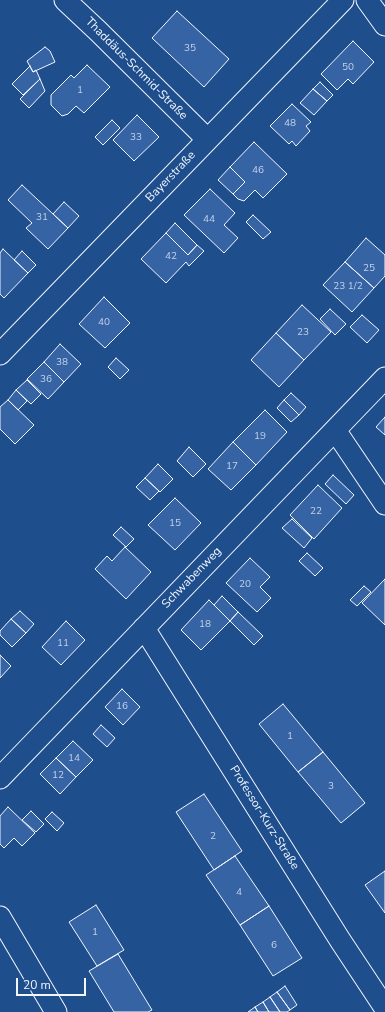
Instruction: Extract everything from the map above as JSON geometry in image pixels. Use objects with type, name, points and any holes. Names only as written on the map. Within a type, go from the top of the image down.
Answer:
[{"type":"street","name":"Thaddäus-Schmid-Straße","points":[[65,0],[104,36],[207,140]]},
{"type":"street","name":"Bayerstraße","points":[[0,354],[343,0]]},
{"type":"street","points":[[367,0],[385,25]]},
{"type":"street","name":"Schwabenweg","points":[[0,778],[385,378]]},
{"type":"street","points":[[335,430],[385,504]]},
{"type":"street","name":"Professor-Kurz-Straße","points":[[144,628],[340,940],[385,1008]]},
{"type":"street","points":[[0,917],[56,1012]]},
{"type":"building","points":[[177,11],[229,59],[204,87],[152,38]]},
{"type":"building","points":[[353,41],[374,62],[353,84],[348,79],[337,90],[321,74]]},
{"type":"building","points":[[45,47],[50,51],[55,62],[33,72],[27,61]]},
{"type":"building","points":[[87,65],[110,87],[84,113],[76,106],[68,114],[62,116],[51,105],[51,95],[71,75],[74,78]]},
{"type":"building","points":[[30,66],[33,72],[36,70],[40,79],[23,95],[12,84]]},
{"type":"building","points":[[40,79],[45,91],[29,108],[20,99]]},
{"type":"building","points":[[320,82],[333,95],[327,101],[313,89]]},
{"type":"building","points":[[313,89],[327,101],[314,115],[300,103]]},
{"type":"building","points":[[292,104],[311,122],[306,126],[310,131],[296,146],[292,141],[289,144],[270,126]]},
{"type":"building","points":[[137,115],[159,137],[134,161],[113,140]]},
{"type":"building","points":[[112,120],[120,128],[103,145],[95,137]]},
{"type":"building","points":[[254,142],[287,174],[263,198],[255,190],[244,201],[238,199],[233,194],[245,182],[230,167]]},
{"type":"building","points":[[230,167],[245,182],[233,194],[218,180]]},
{"type":"building","points":[[22,185],[68,228],[48,249],[26,228],[32,223],[8,200]]},
{"type":"building","points":[[210,189],[235,213],[224,225],[238,238],[224,253],[184,215]]},
{"type":"building","points":[[64,202],[79,216],[68,228],[53,214]]},
{"type":"building","points":[[253,215],[271,232],[263,239],[246,222]]},
{"type":"building","points":[[175,223],[197,245],[188,255],[166,233]]},
{"type":"building","points":[[166,233],[188,255],[197,245],[204,251],[189,266],[186,262],[166,283],[141,259]]},
{"type":"building","points":[[366,238],[385,255],[385,276],[374,288],[345,262]]},
{"type":"building","points":[[3,249],[28,273],[4,298],[0,294],[0,253]]},
{"type":"building","points":[[22,251],[36,265],[28,273],[14,260]]},
{"type":"building","points":[[345,262],[374,288],[352,312],[323,285]]},
{"type":"building","points":[[104,297],[130,323],[105,348],[79,324]]},
{"type":"building","points":[[302,305],[331,332],[304,360],[276,333]]},
{"type":"building","points":[[330,309],[346,324],[335,335],[320,319]]},
{"type":"building","points":[[362,315],[379,330],[367,343],[350,327]]},
{"type":"building","points":[[276,333],[304,360],[279,387],[251,360]]},
{"type":"building","points":[[60,344],[81,364],[64,382],[44,362]]},
{"type":"building","points":[[116,358],[129,370],[120,379],[108,367]]},
{"type":"building","points":[[44,362],[64,382],[48,399],[27,379]]},
{"type":"building","points":[[27,380],[41,394],[31,404],[16,390]]},
{"type":"building","points":[[16,390],[27,401],[18,410],[8,400]]},
{"type":"building","points":[[291,393],[306,407],[299,415],[284,400]]},
{"type":"building","points":[[8,400],[34,425],[15,444],[0,429],[0,407]]},
{"type":"building","points":[[284,400],[299,415],[291,422],[277,408]]},
{"type":"building","points":[[265,410],[287,432],[256,465],[233,442]]},
{"type":"building","points":[[385,417],[385,435],[376,427]]},
{"type":"building","points":[[233,442],[256,465],[231,490],[208,469]]},
{"type":"building","points":[[189,447],[206,464],[193,477],[177,461]]},
{"type":"building","points":[[158,464],[173,479],[160,492],[145,478]]},
{"type":"building","points":[[333,475],[354,495],[346,504],[325,484]]},
{"type":"building","points":[[145,478],[159,491],[150,500],[136,487]]},
{"type":"building","points":[[318,485],[342,508],[314,539],[290,515]]},
{"type":"building","points":[[175,498],[201,523],[175,550],[148,525]]},
{"type":"building","points":[[292,519],[312,538],[304,548],[282,528]]},
{"type":"building","points":[[121,527],[134,539],[126,547],[113,535]]},
{"type":"building","points":[[125,547],[151,572],[126,599],[95,569],[107,556],[112,561]]},
{"type":"building","points":[[307,553],[323,568],[315,576],[299,561]]},
{"type":"building","points":[[250,558],[270,577],[260,587],[271,598],[257,612],[226,583]]},
{"type":"building","points":[[385,579],[385,625],[362,603]]},
{"type":"building","points":[[364,586],[371,592],[357,606],[350,600]]},
{"type":"building","points":[[222,596],[238,612],[230,621],[214,605]]},
{"type":"building","points":[[209,600],[230,621],[201,650],[181,630]]},
{"type":"building","points":[[20,611],[34,624],[26,633],[11,619]]},
{"type":"building","points":[[238,612],[263,636],[254,645],[230,621]]},
{"type":"building","points":[[11,619],[26,633],[12,647],[0,635],[0,631]]},
{"type":"building","points":[[66,621],[85,640],[61,665],[42,647]]},
{"type":"building","points":[[0,655],[11,666],[0,678]]},
{"type":"building","points":[[122,689],[140,707],[123,725],[105,707]]},
{"type":"building","points":[[283,704],[323,752],[298,772],[259,724]]},
{"type":"building","points":[[101,725],[115,738],[107,747],[93,734]]},
{"type":"building","points":[[73,741],[93,760],[76,777],[56,758]]},
{"type":"building","points":[[323,752],[365,803],[341,823],[298,772]]},
{"type":"building","points":[[56,758],[76,777],[60,794],[40,774]]},
{"type":"building","points":[[204,794],[242,851],[214,870],[176,812]]},
{"type":"building","points":[[8,807],[35,833],[22,846],[14,838],[4,848],[0,844],[0,816]]},
{"type":"building","points":[[31,811],[44,824],[36,832],[22,820]]},
{"type":"building","points":[[52,812],[64,823],[57,831],[45,819]]},
{"type":"building","points":[[235,856],[269,906],[240,925],[206,875]]},
{"type":"building","points":[[385,871],[385,913],[365,885]]},
{"type":"building","points":[[96,905],[124,950],[97,966],[69,922]]},
{"type":"building","points":[[269,906],[302,958],[273,976],[240,925]]},
{"type":"building","points":[[118,954],[152,1010],[148,1012],[114,1012],[89,971]]},
{"type":"building","points":[[285,986],[297,1005],[290,1010],[277,992]]},
{"type":"building","points":[[277,992],[290,1010],[287,1012],[280,1012],[270,997]]},
{"type":"building","points":[[270,997],[280,1012],[269,1012],[263,1002]]},
{"type":"building","points":[[263,1002],[269,1012],[258,1012],[255,1007]]},
{"type":"building","points":[[255,1007],[258,1012],[248,1012]]}]
